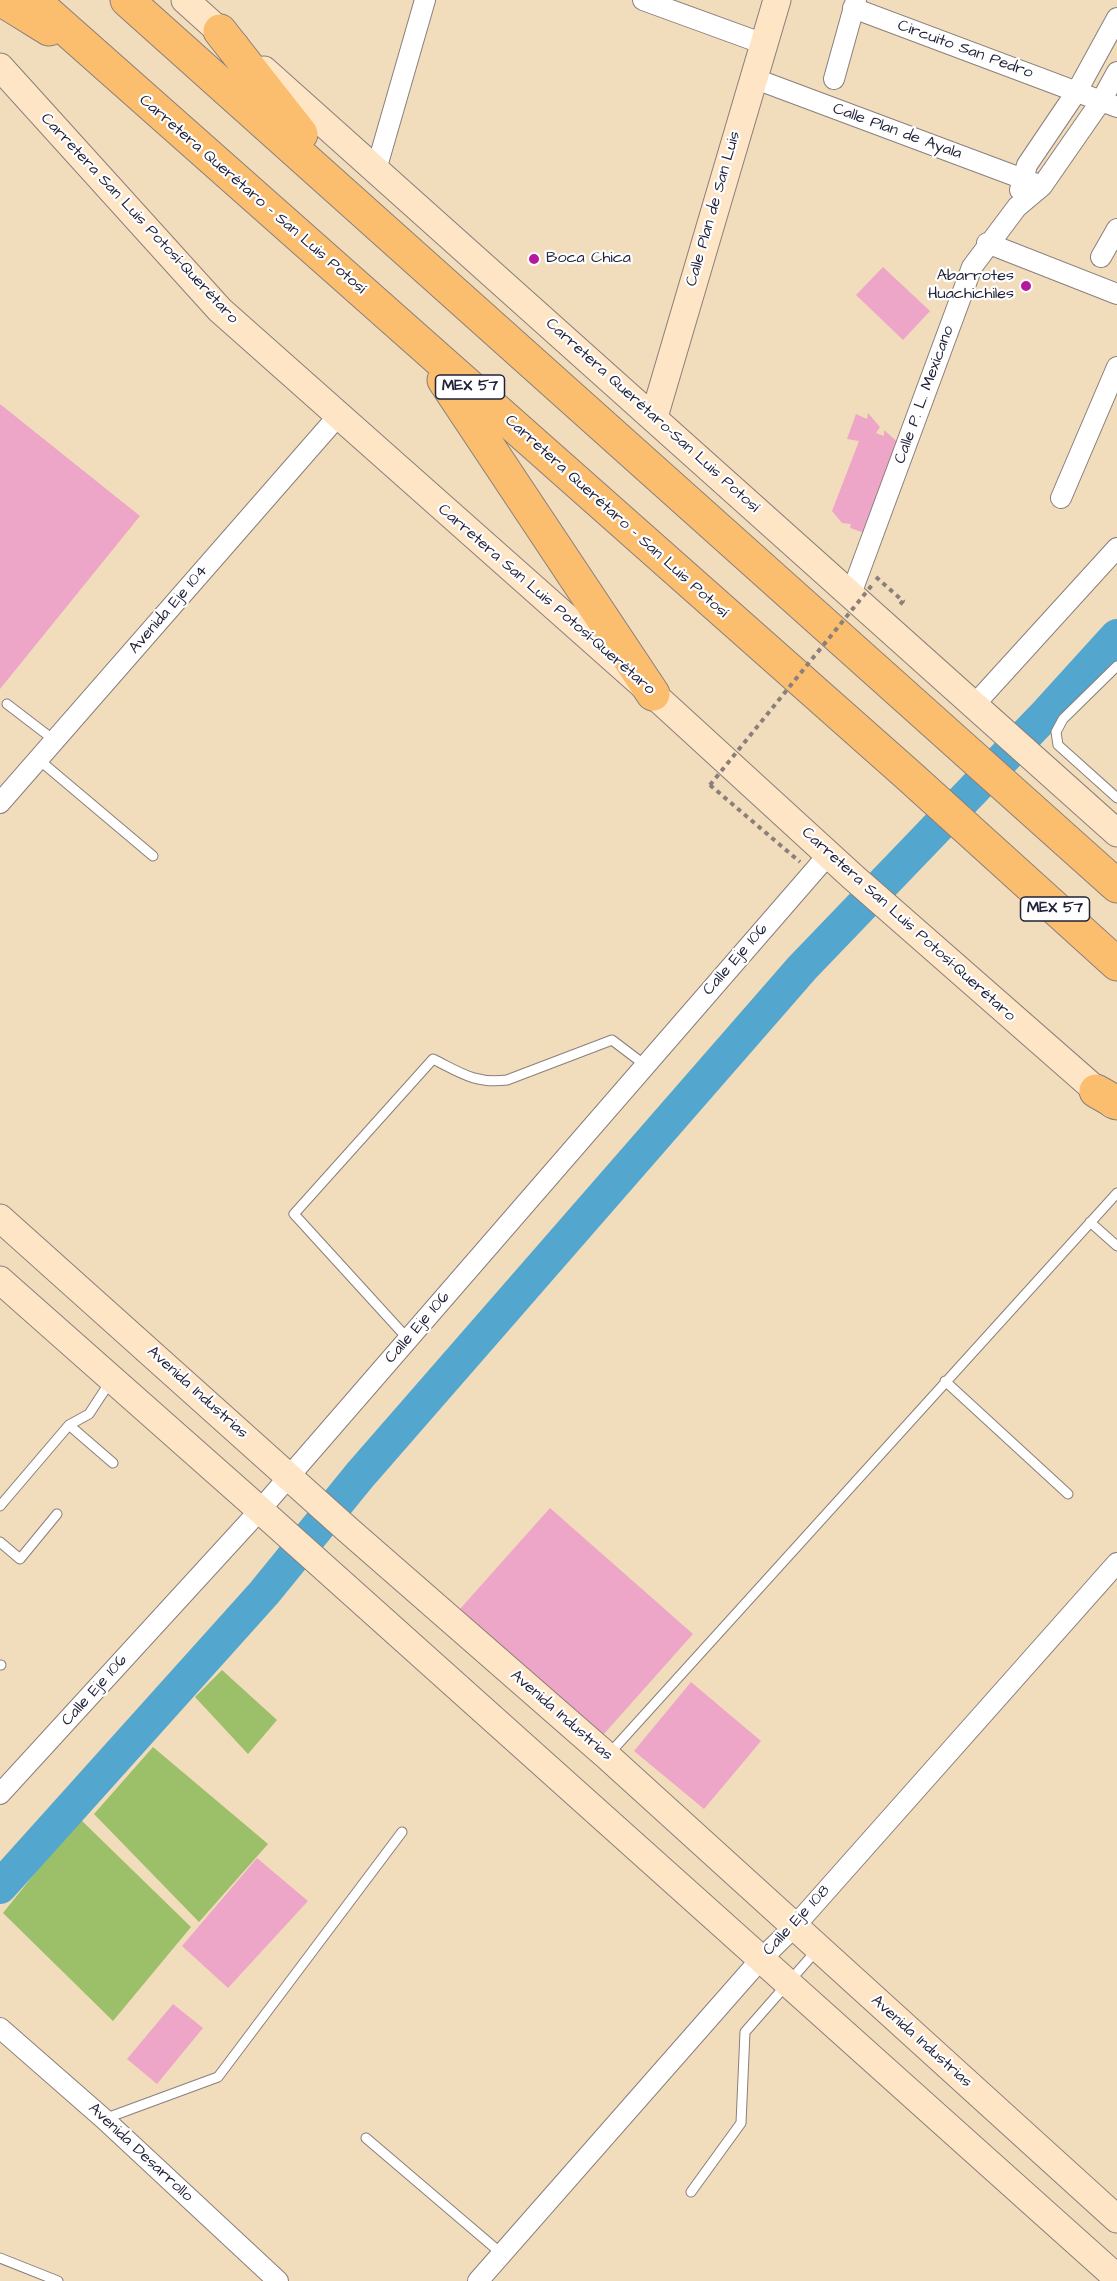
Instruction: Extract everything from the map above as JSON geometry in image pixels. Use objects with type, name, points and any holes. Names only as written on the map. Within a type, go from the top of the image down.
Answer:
[{"type":"highway","points":[[2,0],[98,59]]},
{"type":"highway","name":"Carretera Querétaro - San Luis Potosí","points":[[33,0],[907,774],[1117,964]]},
{"type":"highway","points":[[127,0],[1117,886]]},
{"type":"highway","points":[[220,31],[354,201]]},
{"type":"highway","points":[[418,341],[653,694]]},
{"type":"main road","name":"Carretera Querétaro-San Luis Potosí","points":[[185,0],[654,417],[862,590],[982,711],[1117,833]]},
{"type":"main road","name":"Calle Plan de San Luis","points":[[654,417],[777,0]]},
{"type":"main road","name":"Carretera San Luis Potosí-Querétaro","points":[[0,67],[220,310],[653,694],[820,864],[853,878],[1110,1101]]},
{"type":"main road","name":"Avenida Industrias","points":[[0,1218],[347,1529],[607,1755],[1117,2219]]},
{"type":"main road","points":[[0,1280],[1117,2278]]},
{"type":"street","points":[[376,170],[425,0]]},
{"type":"street","points":[[643,0],[764,44]]},
{"type":"street","name":"Circuito San Pedro","points":[[834,79],[855,4],[1109,104]]},
{"type":"street","points":[[1017,207],[1021,177],[1037,148],[1077,91],[1117,18]]},
{"type":"street","points":[[1042,186],[1109,104],[1117,72]]},
{"type":"street","name":"Calle Plan de Ayala","points":[[753,78],[1042,186]]},
{"type":"street","name":"Calle P. L. Mexicano","points":[[862,590],[862,565],[972,267],[987,243],[1017,207],[1042,186]]},
{"type":"street","points":[[1101,257],[1117,229]]},
{"type":"street","points":[[987,243],[1117,294]]},
{"type":"street","points":[[1061,498],[1117,367]]},
{"type":"street","name":"Avenida Eje 104","points":[[0,803],[338,416]]},
{"type":"street","points":[[982,711],[1117,548]]},
{"type":"street","name":"Calle Eje 106","points":[[0,1794],[269,1519],[299,1484],[408,1339],[820,864]]},
{"type":"street","name":"Calle Eje 108","points":[[478,2281],[760,1960],[794,1927],[1117,1563]]},
{"type":"street","name":"Avenida Desarrollo","points":[[0,2028],[104,2119],[278,2281]]},
{"type":"lane","points":[[1117,666],[1064,719],[1056,732],[1058,745],[1117,798]]},
{"type":"lane","points":[[7,704],[54,740]]},
{"type":"lane","points":[[38,759],[153,856]]},
{"type":"lane","points":[[408,1339],[294,1214],[433,1059],[475,1081],[491,1082],[507,1080],[612,1040],[645,1065]]},
{"type":"lane","points":[[607,1755],[1117,1193]]},
{"type":"lane","points":[[1090,1222],[1117,1245]]},
{"type":"lane","points":[[0,1506],[69,1425],[89,1414],[112,1380]]},
{"type":"lane","points":[[945,1382],[1068,1494]]},
{"type":"lane","points":[[69,1425],[113,1462]]},
{"type":"lane","points":[[0,1542],[20,1559],[57,1514]]},
{"type":"lane","points":[[104,2119],[218,2077],[402,1832]]},
{"type":"lane","points":[[691,2192],[741,2123],[745,2032],[818,1949]]},
{"type":"lane","points":[[366,2138],[502,2254]]},
{"type":"lane","points":[[0,2258],[58,2281]]},
{"type":"path","points":[[862,565],[903,601],[897,607],[889,600]]},
{"type":"path","points":[[820,864],[711,785],[862,590],[881,593]]},
{"type":"green space","points":[[222,1670],[277,1720],[248,1754],[195,1697]]},
{"type":"green space","points":[[153,1747],[268,1844],[199,1922],[94,1814]]},
{"type":"green space","points":[[79,1818],[191,1927],[113,2021],[3,1913]]},
{"type":"building","points":[[883,267],[930,311],[903,340],[856,295]]},
{"type":"building","points":[[0,404],[140,516],[0,689]]},
{"type":"building","points":[[868,413],[880,427],[876,433],[884,436],[884,430],[901,445],[865,533],[850,528],[851,524],[842,523],[832,511],[859,441],[847,439],[856,414],[867,419]]},
{"type":"building","points":[[550,1508],[693,1634],[603,1735],[460,1609]]},
{"type":"building","points":[[691,1682],[761,1741],[704,1809],[634,1751]]},
{"type":"building","points":[[257,1858],[308,1901],[228,1988],[182,1946]]},
{"type":"building","points":[[173,2004],[203,2028],[157,2084],[127,2059]]},
{"type":"waterway","points":[[0,1887],[264,1593],[360,1475],[802,968],[1048,712],[1117,636]]},
{"type":"place","name":"Boca Chica","points":[[534,259]]},
{"type":"place","name":"Abarrotes Huachichiles","points":[[1026,286]]}]
